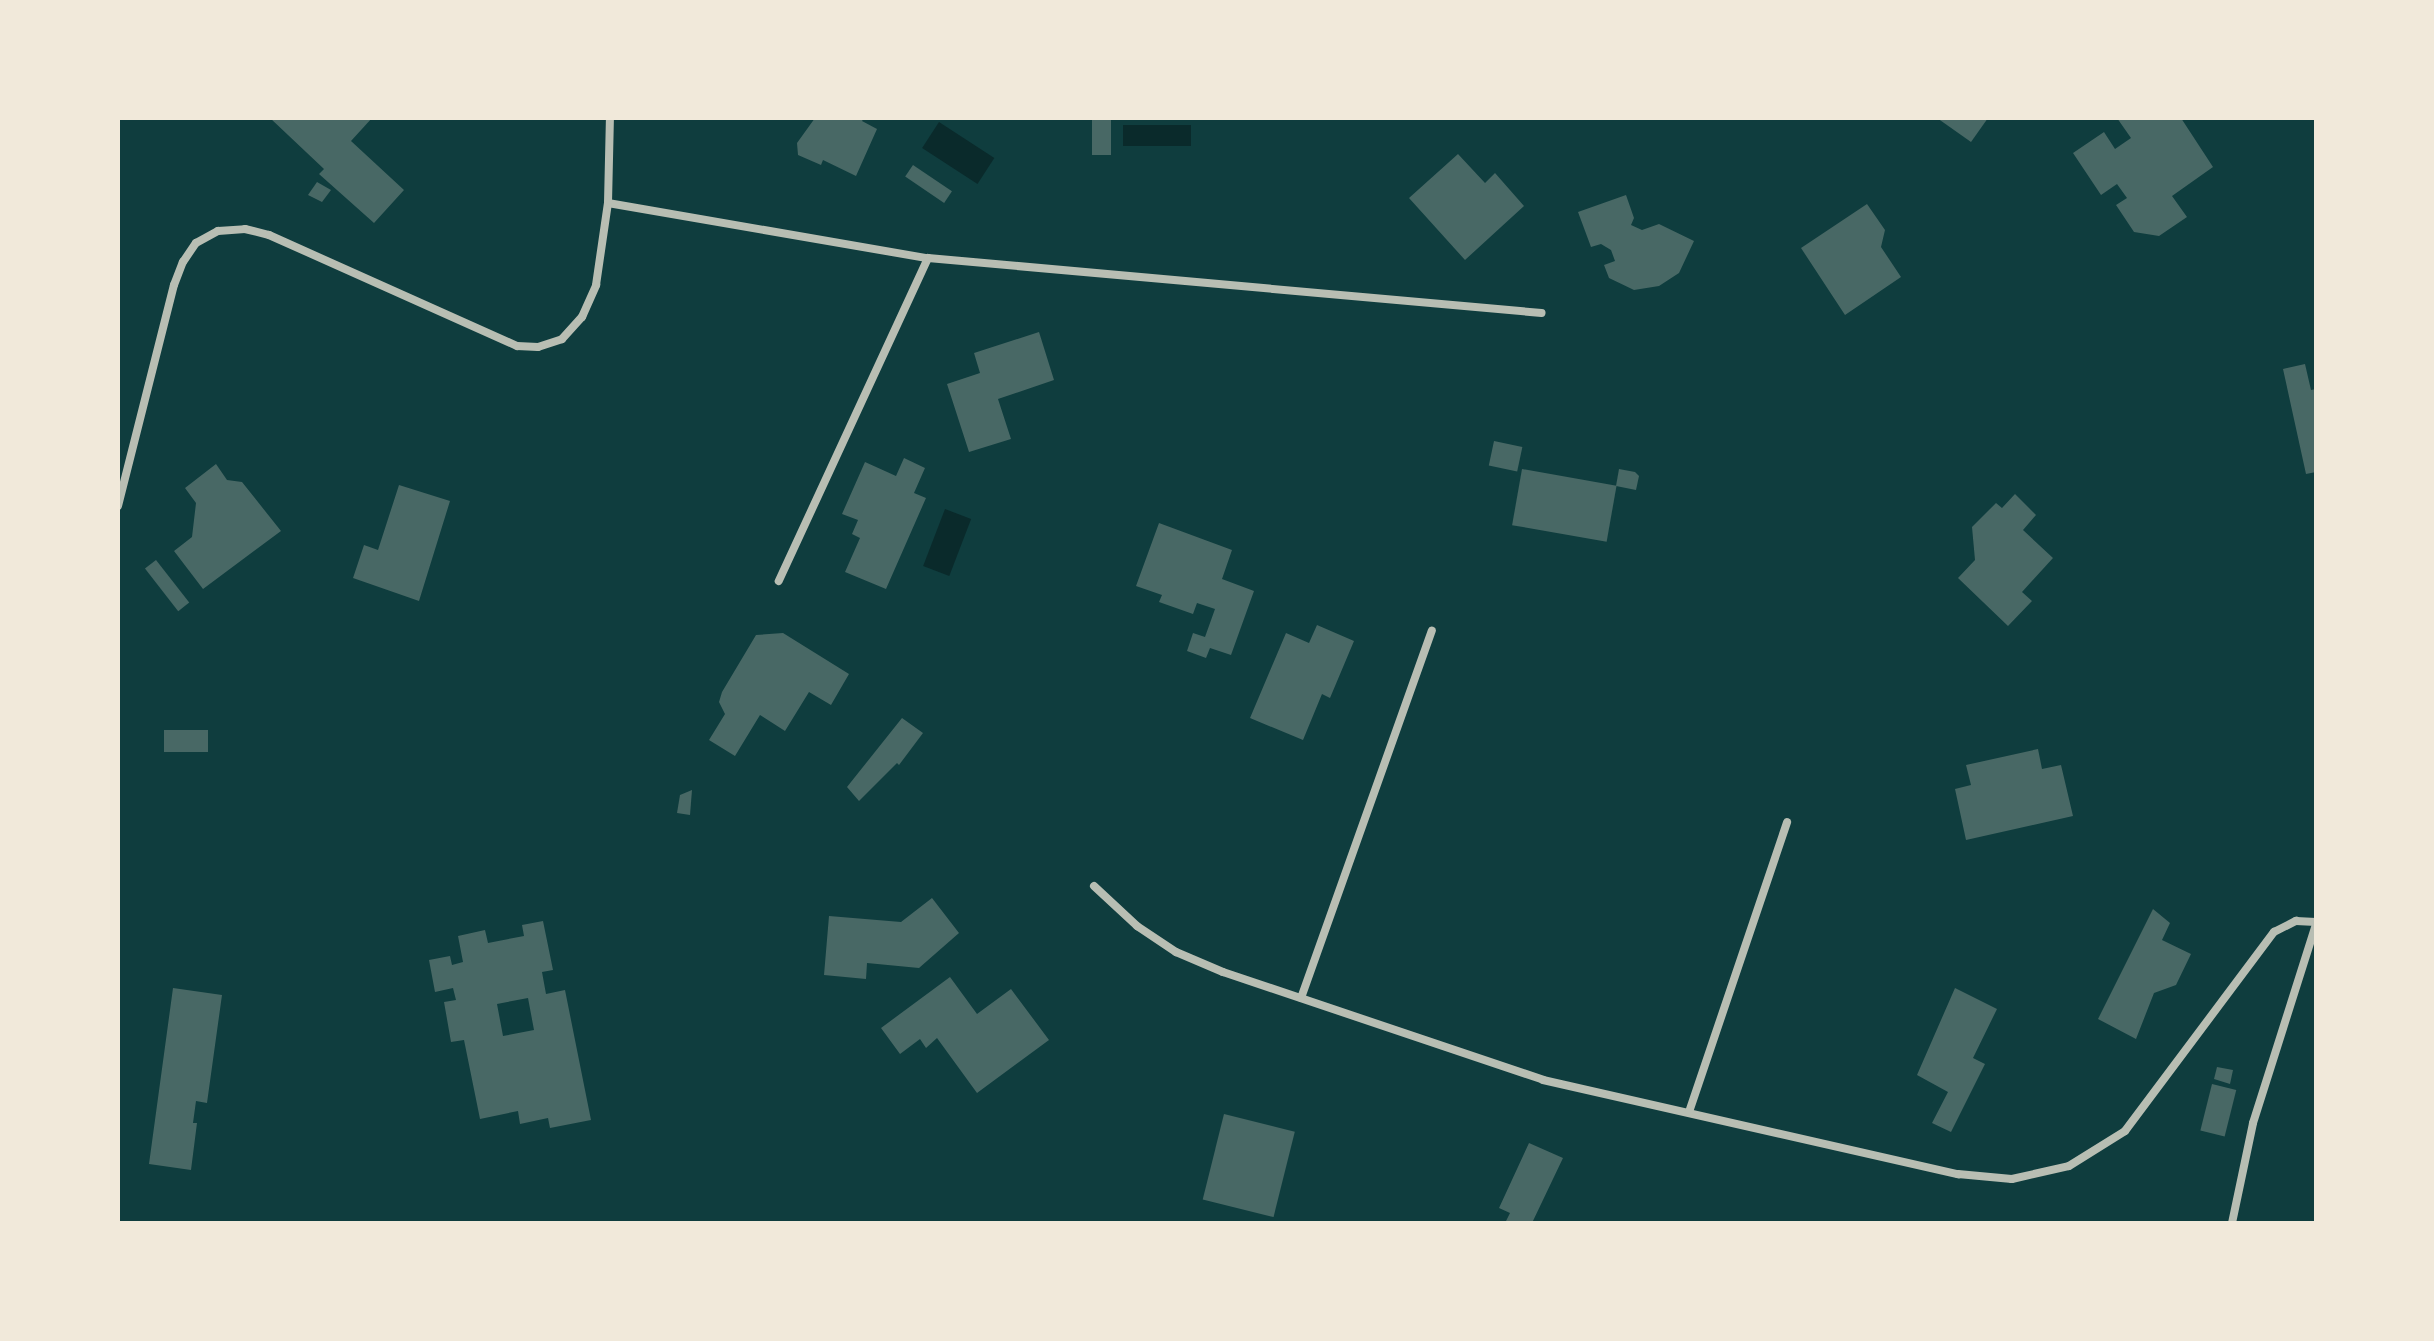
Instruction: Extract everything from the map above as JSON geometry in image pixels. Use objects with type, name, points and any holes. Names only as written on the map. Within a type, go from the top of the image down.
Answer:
[{"type":"street","points":[[118,506],[141,426],[174,285],[183,262],[196,243],[218,231],[245,229],[269,235],[517,346],[538,347],[562,339],[582,317],[596,285],[608,203],[610,118]]},
{"type":"street","points":[[608,203],[928,258],[1542,313]]},
{"type":"street","points":[[779,581],[928,258]]},
{"type":"street","points":[[1301,998],[1432,631]]},
{"type":"street","points":[[1689,1112],[1787,822]]},
{"type":"street","points":[[1094,886],[1137,926],[1176,952],[1223,972],[1543,1080],[1958,1174],[2012,1179],[2069,1166],[2125,1131],[2274,932],[2296,921],[2316,923],[2253,1123],[2232,1223]]},
{"type":"water","points":[[939,122],[994,158],[977,184],[922,148]]},
{"type":"water","points":[[1123,125],[1191,125],[1191,146],[1123,146]]},
{"type":"water","points":[[945,509],[971,519],[949,576],[923,566]]},
{"type":"building","points":[[270,118],[372,118],[351,141],[404,190],[374,223],[319,174],[324,169]]},
{"type":"building","points":[[815,118],[864,118],[862,121],[877,129],[856,176],[823,160],[821,165],[798,155],[797,143]]},
{"type":"building","points":[[1092,118],[1111,118],[1111,155],[1092,155]]},
{"type":"building","points":[[1937,118],[1988,118],[1971,142]]},
{"type":"building","points":[[2117,118],[2181,118],[2213,167],[2172,196],[2187,217],[2159,236],[2134,232],[2116,205],[2127,198],[2117,184],[2101,195],[2073,153],[2104,132],[2115,149],[2131,138]]},
{"type":"building","points":[[1458,154],[1485,183],[1495,173],[1524,206],[1465,260],[1409,198]]},
{"type":"building","points":[[913,165],[952,191],[944,203],[905,177]]},
{"type":"building","points":[[317,182],[331,190],[322,202],[308,195]]},
{"type":"building","points":[[1626,195],[1634,218],[1631,225],[1642,230],[1659,224],[1694,241],[1679,273],[1659,286],[1634,290],[1609,278],[1604,265],[1615,261],[1611,250],[1601,244],[1591,247],[1578,212]]},
{"type":"building","points":[[1867,204],[1885,230],[1881,247],[1901,277],[1845,315],[1801,248]]},
{"type":"building","points":[[1039,332],[1054,380],[998,399],[1011,439],[969,452],[947,384],[980,373],[974,353]]},
{"type":"building","points":[[2305,364],[2311,390],[2316,389],[2316,472],[2306,474],[2283,369]]},
{"type":"building","points":[[1494,441],[1522,447],[1517,471],[1489,465]]},
{"type":"building","points":[[904,458],[925,468],[914,493],[926,498],[886,589],[845,572],[860,538],[852,534],[858,520],[842,514],[865,462],[896,476]]},
{"type":"building","points":[[216,464],[227,480],[242,482],[281,531],[203,589],[174,551],[192,537],[196,503],[185,488]]},
{"type":"building","points":[[1522,469],[1617,486],[1607,542],[1512,525]]},
{"type":"building","points":[[1619,469],[1635,472],[1639,476],[1636,490],[1616,486]]},
{"type":"building","points":[[399,485],[450,501],[419,601],[353,578],[364,545],[378,550]]},
{"type":"building","points":[[2015,494],[2036,515],[2023,530],[2053,558],[2022,592],[2032,601],[2008,626],[1958,578],[1975,560],[1972,527],[1996,503],[2002,508]]},
{"type":"building","points":[[1159,523],[1232,550],[1222,579],[1254,591],[1231,655],[1210,648],[1206,658],[1187,651],[1193,633],[1205,637],[1215,609],[1197,603],[1193,614],[1159,602],[1162,595],[1136,586]]},
{"type":"building","points":[[156,560],[189,603],[178,611],[145,569]]},
{"type":"building","points":[[1317,625],[1354,641],[1330,698],[1322,694],[1303,740],[1250,718],[1286,633],[1309,643]]},
{"type":"building","points":[[783,633],[849,674],[831,705],[809,692],[785,731],[760,715],[735,756],[709,740],[725,714],[719,702],[722,692],[756,635]]},
{"type":"building","points":[[902,718],[923,733],[899,765],[897,763],[859,801],[847,787]]},
{"type":"building","points":[[164,730],[208,730],[208,752],[164,752]]},
{"type":"building","points":[[2038,749],[2042,769],[2061,765],[2073,816],[1966,840],[1955,789],[1971,785],[1966,765]]},
{"type":"building","points":[[692,790],[690,815],[677,813],[680,795]]},
{"type":"building","points":[[932,898],[959,933],[919,968],[867,963],[866,979],[824,975],[829,916],[901,922]]},
{"type":"building","points":[[2153,909],[2170,923],[2162,940],[2191,954],[2176,985],[2154,993],[2136,1039],[2098,1019]]},
{"type":"building","points":[[543,921],[553,970],[542,972],[546,994],[565,990],[591,1120],[550,1128],[548,1118],[520,1124],[518,1111],[480,1119],[464,1040],[451,1042],[444,1002],[456,1000],[453,988],[435,992],[429,960],[450,956],[452,965],[463,962],[458,936],[485,930],[488,943],[524,936],[522,925]],"holes":[[[528,998],[534,1030],[503,1036],[497,1004]]]},
{"type":"building","points":[[950,977],[977,1014],[1011,989],[1049,1040],[977,1093],[937,1038],[926,1048],[920,1039],[900,1054],[881,1028]]},
{"type":"building","points":[[173,988],[222,995],[207,1103],[196,1101],[193,1123],[197,1123],[191,1170],[149,1164]]},
{"type":"building","points":[[1955,988],[1997,1009],[1973,1058],[1985,1064],[1951,1132],[1932,1123],[1948,1092],[1917,1075]]},
{"type":"building","points":[[2217,1067],[2233,1070],[2230,1084],[2214,1079]]},
{"type":"building","points":[[2212,1084],[2236,1090],[2225,1137],[2200,1131]]},
{"type":"building","points":[[1224,1114],[1295,1132],[1274,1217],[1203,1199]]},
{"type":"building","points":[[1529,1143],[1563,1158],[1532,1223],[1505,1223],[1510,1213],[1499,1208]]}]
